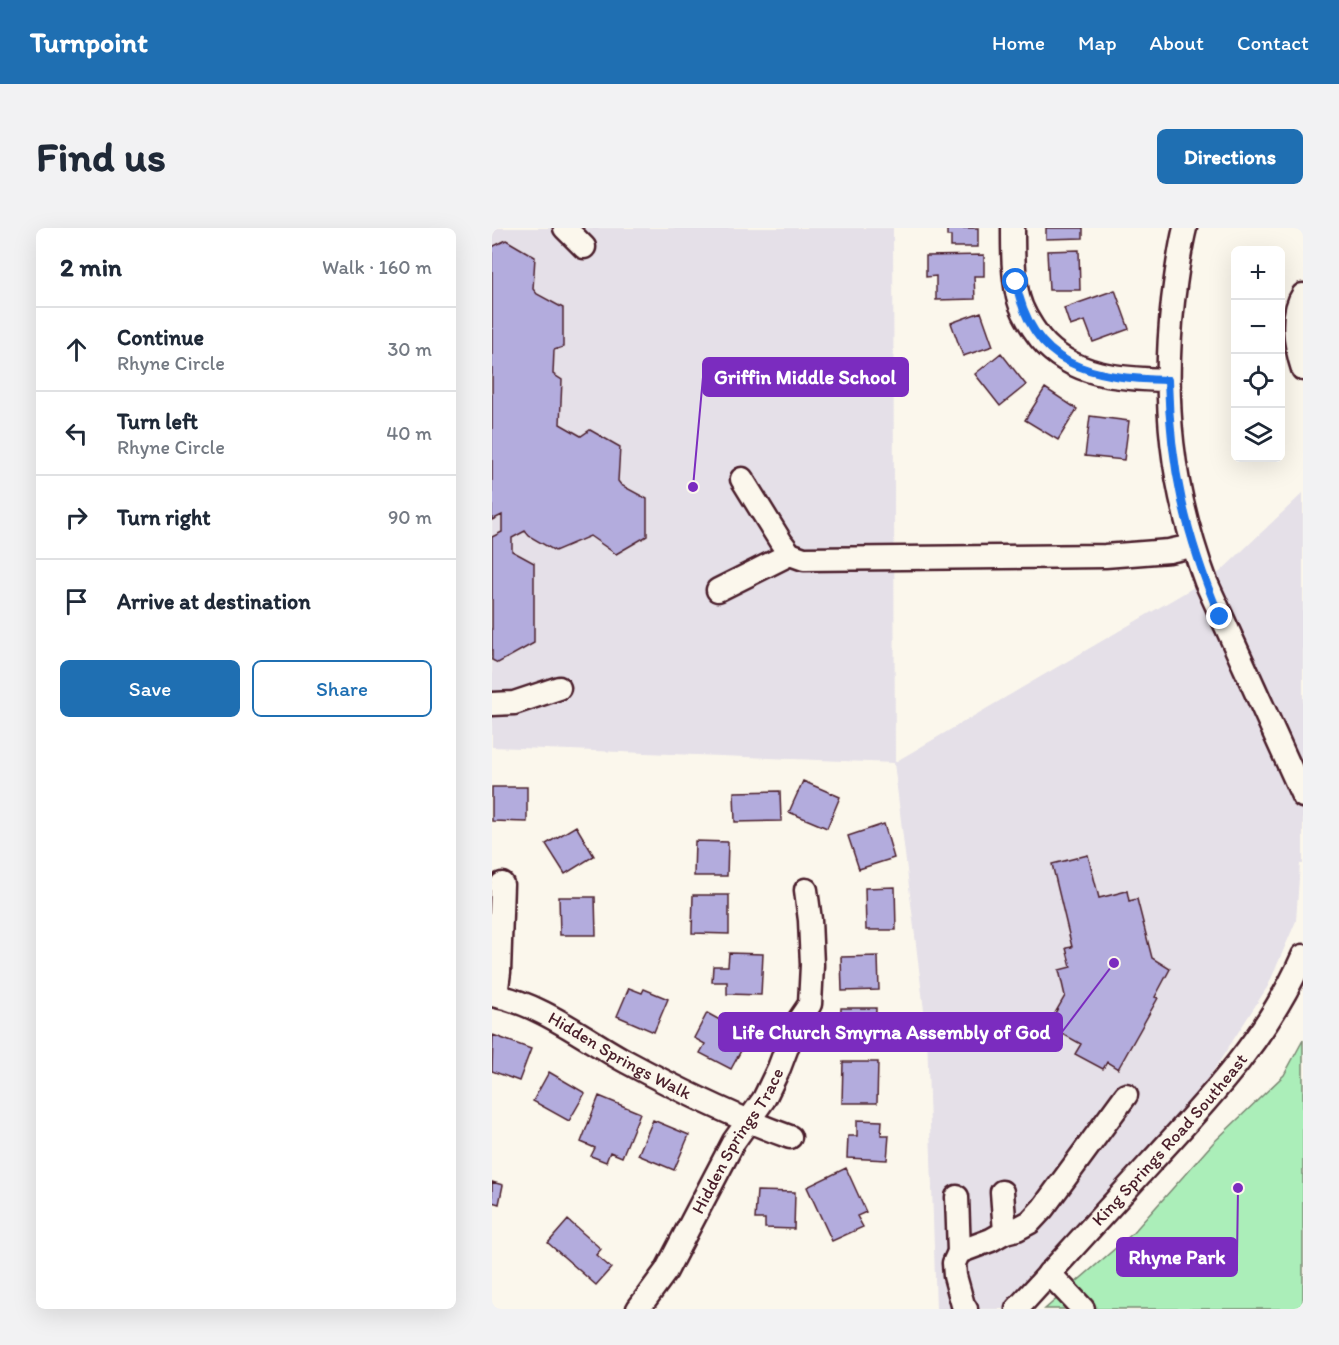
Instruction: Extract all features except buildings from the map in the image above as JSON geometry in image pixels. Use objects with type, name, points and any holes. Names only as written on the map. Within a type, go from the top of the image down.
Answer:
[{"type":"street","points":[[565,228],[584,247]]},
{"type":"street","points":[[1013,228],[1014,264],[1019,299],[1032,328],[1045,344],[1059,357],[1085,370],[1123,378],[1168,380]]},
{"type":"street","points":[[1185,228],[1171,322],[1168,380],[1172,454],[1192,546],[1220,617],[1301,785]]},
{"type":"street","points":[[1303,295],[1300,299],[1295,326],[1297,350],[1303,369]]},
{"type":"street","points":[[741,479],[790,554],[804,559],[1105,556],[1169,551],[1192,546]]},
{"type":"street","points":[[718,590],[790,554]]},
{"type":"street","points":[[492,704],[514,703],[559,688]]},
{"type":"street","points":[[494,995],[499,972],[502,884]]},
{"type":"street","name":"Hidden Springs Trace","points":[[638,1309],[666,1271],[734,1142],[764,1099],[795,1026],[810,1004],[811,931],[806,890]]},
{"type":"street","name":"King Springs Road Southeast","points":[[1017,1309],[1199,1110],[1236,1066],[1269,1020],[1303,956]]},
{"type":"street","name":"Hidden Springs Walk","points":[[494,995],[543,1012],[629,1063],[748,1122],[790,1137]]},
{"type":"street","points":[[959,1252],[1030,1222],[1043,1208],[1126,1095]]},
{"type":"street","points":[[1002,1192],[1005,1232]]},
{"type":"street","points":[[957,1197],[959,1252],[954,1263],[955,1276],[966,1309]]},
{"type":"street","points":[[1049,1273],[1083,1309]]},
{"type":"shaded area","points":[[492,228],[893,228],[895,762],[1220,572],[1303,493],[1303,864],[1300,864],[1296,921],[1268,986],[1190,1107],[1011,1309],[936,1309],[927,1035],[894,763],[492,747]]},
{"type":"green space","points":[[1303,1040],[1303,1309],[1045,1309],[1132,1234],[1213,1143],[1284,1075]]},
{"type":"place","name":"Griffin Middle School","points":[[693,487]]},
{"type":"place","name":"Life Church Smyrna Assembly of God","points":[[1114,963]]},
{"type":"place","name":"Rhyne Park","points":[[1238,1188]]},
{"type":"route","points":[[1016,282],[1019,299],[1032,328],[1059,357],[1085,370],[1103,375],[1168,380],[1172,454],[1180,494],[1192,546],[1220,617]]}]
